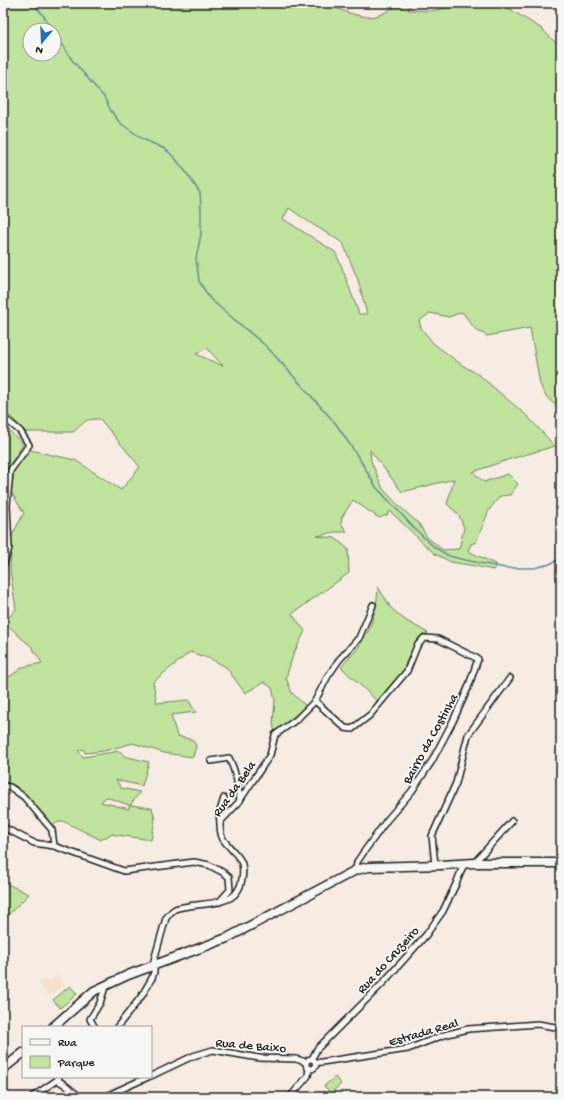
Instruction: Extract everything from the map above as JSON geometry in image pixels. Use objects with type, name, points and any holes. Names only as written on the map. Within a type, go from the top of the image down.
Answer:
[{"type":"main road","points":[[54,1026],[94,991],[128,975],[227,938],[356,870],[368,867],[464,864],[561,864]]},
{"type":"main road","points":[[3,1069],[22,1054]]},
{"type":"street","points":[[3,417],[20,431],[30,445],[10,471],[7,505],[9,548],[3,566]]},
{"type":"street","points":[[315,701],[328,676],[339,660],[358,638],[372,605]]},
{"type":"street","name":"Bairro da Costinha","points":[[315,701],[344,728],[352,729],[370,715],[407,671],[417,646],[424,638],[438,639],[478,659],[468,688],[432,761],[412,792],[363,853],[357,862],[356,870]]},
{"type":"street","points":[[435,865],[432,836],[456,783],[468,735],[510,678]]},
{"type":"street","name":"Rua da Bela","points":[[154,966],[154,960],[166,918],[170,914],[175,910],[219,902],[233,897],[240,886],[243,875],[242,863],[222,837],[220,822],[240,800],[270,754],[275,735],[297,719],[315,701]]},
{"type":"street","points":[[211,761],[229,758],[237,780],[240,800]]},
{"type":"street","points":[[3,786],[10,787],[24,797],[52,830],[54,846]]},
{"type":"street","points":[[220,822],[219,814],[224,798]]},
{"type":"street","points":[[474,864],[512,821]]},
{"type":"street","points":[[3,827],[34,843],[54,846],[124,871],[194,862],[209,865],[229,877],[230,890],[219,902]]},
{"type":"street","name":"Rua do Cruzeiro","points":[[314,1061],[317,1049],[382,984],[426,935],[443,911],[464,864]]},
{"type":"street","points":[[118,1026],[142,997],[154,972],[154,966]]},
{"type":"street","points":[[94,1026],[90,1019],[100,1003],[105,987]]},
{"type":"street","name":"Estrada Real","points":[[314,1061],[408,1049],[444,1035],[468,1029],[538,1024],[561,1028]]},
{"type":"street","name":"Rua de Baixo","points":[[152,1075],[193,1056],[214,1050],[259,1058],[296,1058],[306,1062]]},
{"type":"street","points":[[290,1097],[308,1076],[310,1068],[315,1066],[314,1061],[308,1059],[306,1062],[307,1066],[310,1068]]},
{"type":"street","name":"Rua de Baixo","points":[[104,1097],[146,1078]]},
{"type":"street","points":[[32,1097],[58,1079],[80,1097]]},
{"type":"shaded area","points":[[57,975],[65,985],[49,997],[39,983],[46,978],[49,981]]},
{"type":"green space","points":[[3,3],[322,3],[349,13],[370,17],[386,12],[397,5],[405,3],[411,4],[408,10],[429,11],[472,3],[500,3],[542,29],[561,48],[561,409],[548,399],[540,384],[530,328],[487,336],[476,330],[462,312],[449,317],[430,313],[419,321],[421,328],[433,343],[462,365],[479,375],[527,416],[555,446],[473,472],[484,482],[508,474],[518,484],[510,495],[500,496],[489,510],[476,542],[471,544],[468,551],[497,565],[493,570],[451,562],[435,554],[390,511],[387,515],[379,518],[353,500],[342,517],[341,523],[347,532],[334,532],[317,536],[335,538],[348,549],[349,573],[292,614],[305,631],[293,655],[286,678],[292,693],[306,706],[275,733],[273,724],[275,700],[272,688],[264,682],[245,693],[226,667],[211,659],[190,652],[153,682],[157,703],[189,700],[196,712],[171,715],[177,736],[193,740],[196,746],[193,757],[164,753],[133,743],[104,751],[85,753],[83,749],[78,751],[83,757],[120,751],[124,756],[149,762],[142,786],[116,780],[121,788],[140,792],[130,805],[152,808],[155,819],[151,840],[111,834],[101,840],[63,821],[53,824],[16,786],[3,781],[3,679],[11,676],[23,667],[42,663],[31,646],[5,622],[16,609],[10,570],[12,535],[24,513],[11,492],[14,471],[30,450],[75,460],[121,490],[140,467],[100,419],[84,422],[73,432],[26,432],[3,409]],"holes":[[[289,208],[343,243],[358,280],[367,314],[359,314],[335,252],[283,219]],[[207,348],[223,366],[196,354]],[[370,450],[402,492],[454,479],[447,504],[459,515],[464,528],[459,549],[443,550],[427,537],[419,524],[383,489],[371,461]],[[106,797],[129,805],[129,809],[101,802]]]},
{"type":"green space","points":[[3,424],[23,445],[9,466],[3,482]]},
{"type":"green space","points":[[378,587],[391,608],[405,620],[428,633],[419,637],[406,662],[404,670],[377,701],[341,667],[358,647],[369,628],[377,601]]},
{"type":"green space","points":[[3,882],[29,894],[3,920]]},
{"type":"green space","points":[[70,986],[77,994],[60,1008],[53,1000]]},
{"type":"green space","points":[[335,1077],[341,1084],[331,1093],[324,1086]]},
{"type":"waterway","points":[[32,3],[48,22]]},
{"type":"waterway","points":[[62,44],[72,60],[104,97],[111,111],[120,123],[143,139],[165,149],[174,157],[186,172],[200,193],[201,234],[196,258],[199,281],[210,299],[267,347],[305,389],[336,424],[376,487],[415,529],[434,547],[449,556],[505,568],[534,568],[550,564],[561,558]]}]
